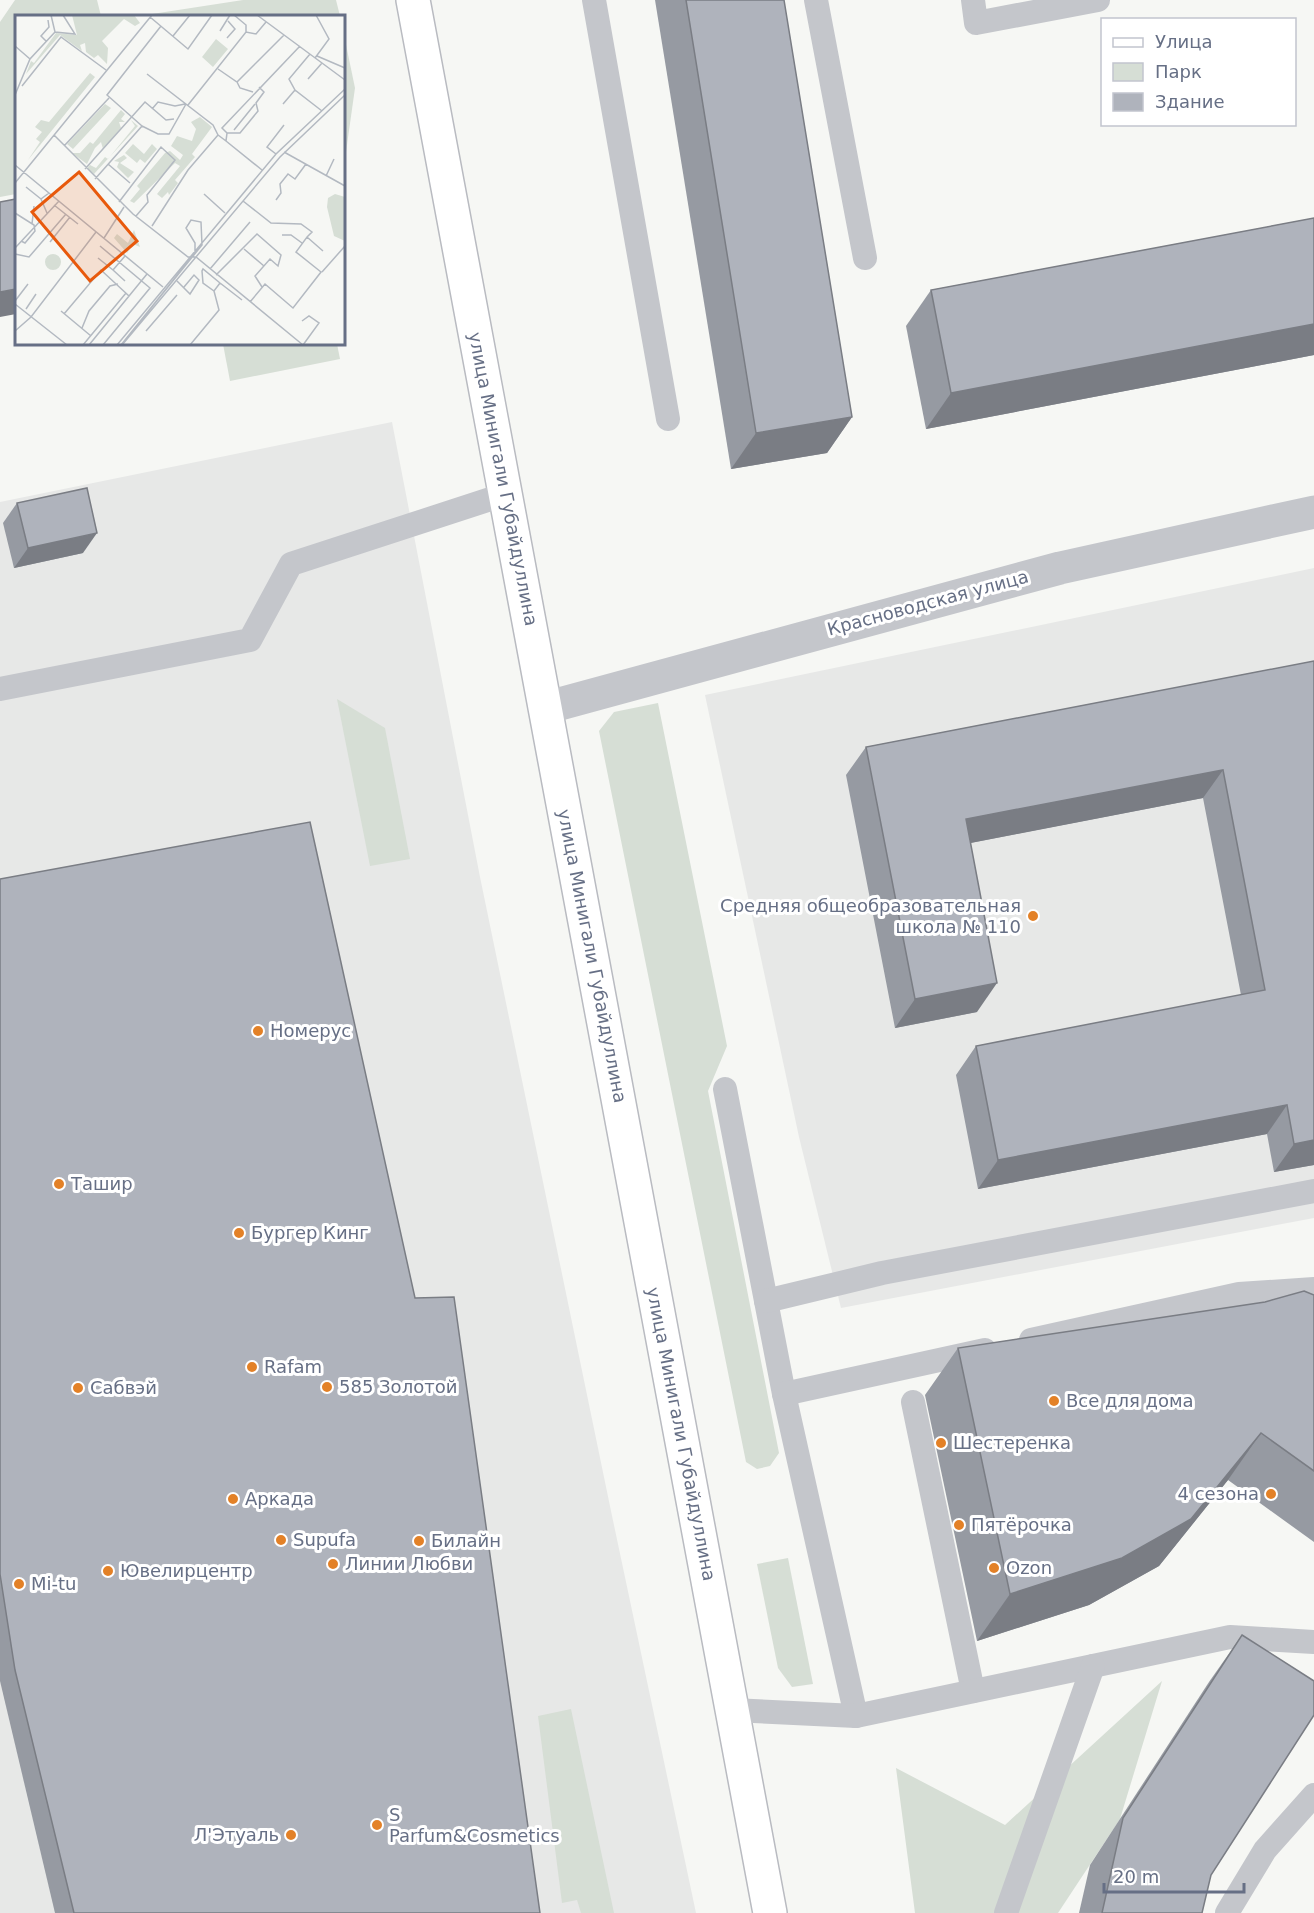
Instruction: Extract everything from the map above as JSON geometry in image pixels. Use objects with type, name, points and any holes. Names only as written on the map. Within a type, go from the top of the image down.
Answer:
[{"type":"main road","name":"улица Минигали Губайдуллина","points":[[414,0],[770,1913]]},
{"type":"street","name":"Красноводская улица","points":[[545,708],[1060,568],[1314,512]]},
{"type":"lane","points":[[594,0],[668,419]]},
{"type":"lane","points":[[816,0],[865,258]]},
{"type":"lane","points":[[973,0],[976,23],[1098,0]]},
{"type":"lane","points":[[0,689],[250,640],[291,564],[506,494]]},
{"type":"lane","points":[[725,1089],[784,1394],[856,1716]]},
{"type":"lane","points":[[766,1301],[882,1273],[1314,1191]]},
{"type":"lane","points":[[784,1394],[1239,1294],[1314,1289]]},
{"type":"lane","points":[[912,1402],[973,1691]]},
{"type":"lane","points":[[732,1710],[856,1716],[1230,1637],[1314,1642]]},
{"type":"lane","points":[[1006,1913],[1093,1666]]},
{"type":"lane","points":[[1227,1913],[1265,1850],[1314,1795]]},
{"type":"shaded area","points":[[392,422],[480,877],[696,1913],[0,1913],[0,502]]},
{"type":"shaded area","name":"Средняя общеобразовательная школа № 110","points":[[1314,568],[1314,1218],[841,1308],[799,1137],[705,695]]},
{"type":"green space","points":[[15,0],[97,0],[101,15],[15,15],[15,194],[0,197],[0,22]]},
{"type":"green space","points":[[243,0],[336,0],[340,15],[146,15]]},
{"type":"green space","points":[[345,40],[355,88],[345,159]]},
{"type":"green space","points":[[223,345],[337,345],[340,359],[230,381]]},
{"type":"green space","points":[[337,699],[385,728],[410,859],[370,866]]},
{"type":"green space","points":[[658,703],[727,1046],[708,1091],[779,1453],[770,1466],[757,1469],[746,1462],[599,731],[614,712]]},
{"type":"green space","points":[[788,1558],[813,1684],[792,1687],[778,1668],[757,1564]]},
{"type":"green space","points":[[1162,1681],[1120,1819],[1058,1913],[915,1913],[896,1768],[1005,1825]]},
{"type":"green space","points":[[571,1709],[614,1913],[581,1913],[577,1900],[562,1903],[538,1716]]},
{"type":"building","points":[[686,0],[784,0],[852,417],[756,433]]},
{"type":"building","points":[[15,199],[15,289],[0,292],[0,202]]},
{"type":"building","points":[[1314,218],[1314,324],[951,393],[931,290]]},
{"type":"building","points":[[87,488],[97,533],[28,548],[17,503]]},
{"type":"building","points":[[1314,661],[1314,1140],[1294,1144],[1287,1105],[998,1160],[976,1046],[1265,990],[1223,770],[966,819],[997,983],[915,999],[866,747]]},
{"type":"building","name":"Аркада","points":[[310,822],[415,1298],[454,1297],[540,1913],[74,1913],[15,1670],[0,1574],[0,879]]},
{"type":"building","points":[[1304,1291],[1314,1295],[1314,1471],[1261,1433],[1191,1519],[1122,1558],[1010,1594],[958,1348],[1265,1302]]},
{"type":"building","points":[[1242,1635],[1314,1681],[1314,1715],[1211,1875],[1202,1913],[1102,1913],[1123,1818]]},
{"type":"place","name":"Средняя общеобразовательная школа № 110","points":[[1033,916]]},
{"type":"place","name":"Номерус","points":[[258,1031]]},
{"type":"place","name":"Ташир","points":[[59,1184]]},
{"type":"place","name":"Бургер Кинг","points":[[239,1233]]},
{"type":"place","name":"Rafam","points":[[252,1367]]},
{"type":"place","name":"585 Золотой","points":[[327,1387]]},
{"type":"place","name":"Сабвэй","points":[[78,1388]]},
{"type":"place","name":"Все для дома","points":[[1054,1401]]},
{"type":"place","name":"Шестеренка","points":[[941,1443]]},
{"type":"place","name":"4 сезона","points":[[1271,1494]]},
{"type":"place","name":"Аркада","points":[[233,1499]]},
{"type":"place","name":"Пятёрочка","points":[[959,1525]]},
{"type":"place","name":"Supufa","points":[[281,1540]]},
{"type":"place","name":"Билайн","points":[[419,1541]]},
{"type":"place","name":"Линии Любви","points":[[333,1564]]},
{"type":"place","name":"Ozon","points":[[994,1568]]},
{"type":"place","name":"Ювелирцентр","points":[[108,1571]]},
{"type":"place","name":"Mi-tu","points":[[19,1584]]},
{"type":"place","name":"S Parfum&Cosmetics","points":[[377,1825]]},
{"type":"place","name":"Л'Этуаль","points":[[291,1835]]}]
